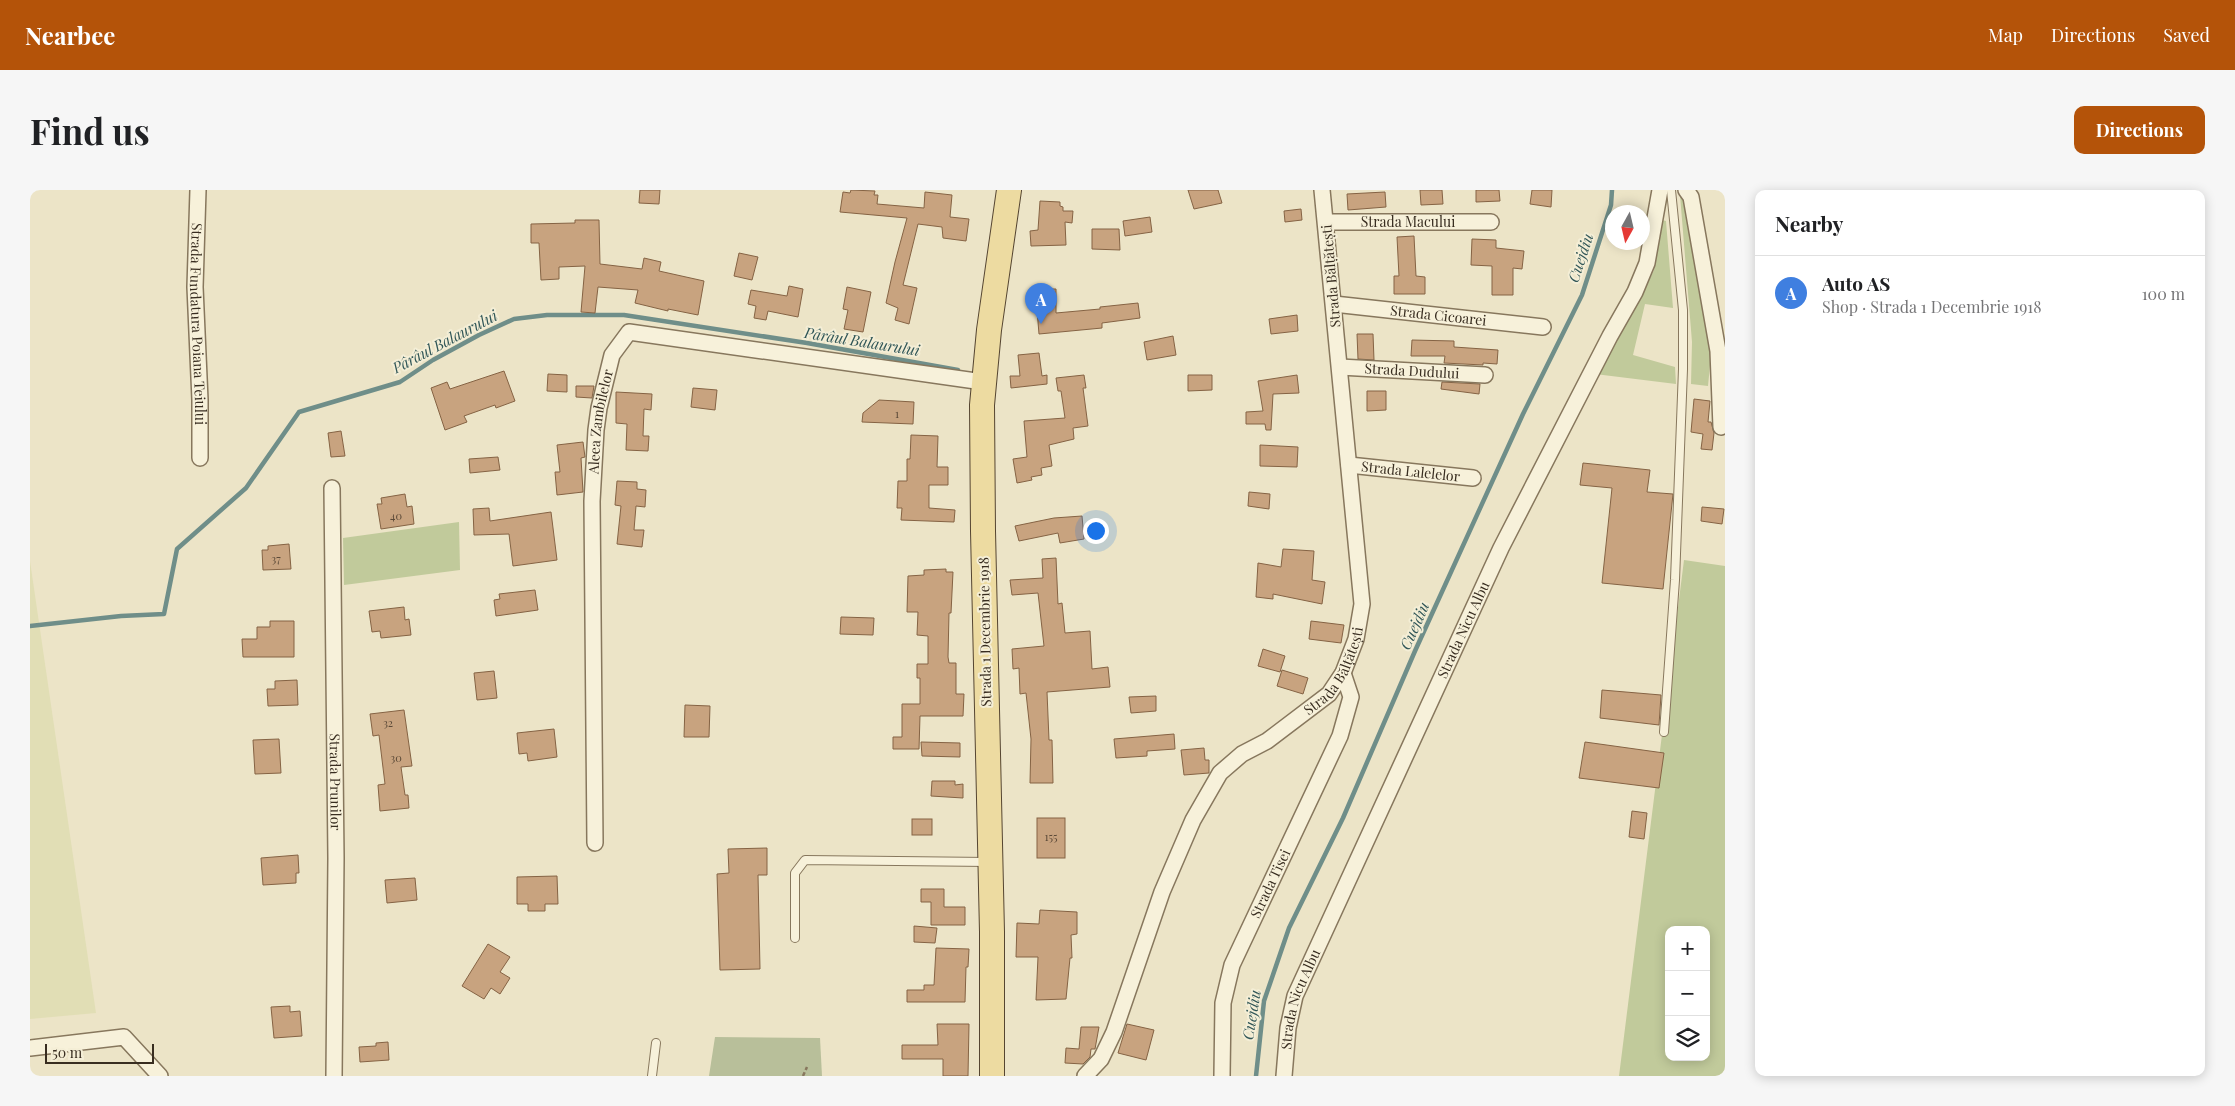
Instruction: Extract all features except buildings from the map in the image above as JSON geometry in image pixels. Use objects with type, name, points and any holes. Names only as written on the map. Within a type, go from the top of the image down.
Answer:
[{"type":"main road","name":"Strada 1 Decembrie 1918","points":[[992,1076],[991,862],[981,468],[983,382],[1009,190]]},
{"type":"street","name":"Strada Fundatura Poiana Teiului","points":[[198,190],[195,287],[200,400],[200,458]]},
{"type":"street","name":"Strada Bălțătești","points":[[1085,1076],[1101,1059],[1114,1032],[1162,892],[1193,820],[1220,773],[1242,754],[1274,736],[1329,694],[1343,673],[1356,639],[1362,604],[1322,190]]},
{"type":"street","name":"Strada Nicu Albu","points":[[1284,1076],[1288,1028],[1295,996],[1501,548],[1610,336],[1635,292],[1647,263],[1660,190]]},
{"type":"street","points":[[1686,190],[1691,196],[1718,351],[1721,427]]},
{"type":"street","name":"Strada Macului","points":[[1326,222],[1491,222]]},
{"type":"street","name":"Strada Cicoarei","points":[[1334,304],[1543,327]]},
{"type":"street","name":"Aleea Zambilelor","points":[[595,843],[592,501],[599,408],[607,368],[616,347],[629,332],[983,382]]},
{"type":"street","name":"Strada Dudului","points":[[1340,367],[1485,375]]},
{"type":"street","name":"Strada Lalelelor","points":[[1349,465],[1473,478]]},
{"type":"street","name":"Strada Prunilor","points":[[332,488],[336,858],[334,1076]]},
{"type":"street","name":"Strada Tisei","points":[[1222,1076],[1223,1003],[1232,965],[1340,736],[1351,697],[1343,673]]},
{"type":"street","points":[[30,1048],[124,1037],[160,1076]]},
{"type":"lane","points":[[1664,732],[1675,580],[1683,369],[1683,310],[1671,190]]},
{"type":"lane","points":[[795,938],[795,873],[805,860],[991,862]]},
{"type":"lane","points":[[652,1076],[656,1043]]},
{"type":"path","points":[[803,1076],[807,1067]]},
{"type":"shaded area","points":[[30,561],[96,1013],[30,1019]]},
{"type":"green space","points":[[1680,195],[1683,195],[1711,355],[1708,386],[1691,384],[1692,342]]},
{"type":"green space","points":[[1662,220],[1666,221],[1673,308],[1645,304],[1633,355],[1675,367],[1676,384],[1595,374],[1641,297],[1654,270]]},
{"type":"green space","points":[[459,522],[460,570],[344,585],[343,538]]},
{"type":"green space","points":[[1684,560],[1725,566],[1725,1076],[1619,1076]]},
{"type":"green space","points":[[715,1037],[820,1038],[822,1076],[709,1076]]},
{"type":"waterway","name":"Cuejdiu","points":[[1256,1076],[1264,1001],[1289,928],[1343,818],[1415,651],[1523,414],[1582,295],[1611,205],[1612,190]]},
{"type":"waterway","name":"Pârâul Balaurului","points":[[30,626],[121,616],[164,614],[177,549],[246,488],[299,412],[400,382],[433,360],[479,335],[514,319],[547,315],[624,315],[807,343],[958,370]]},
{"type":"place","name":"Auto AS","points":[[1041,324]]}]
